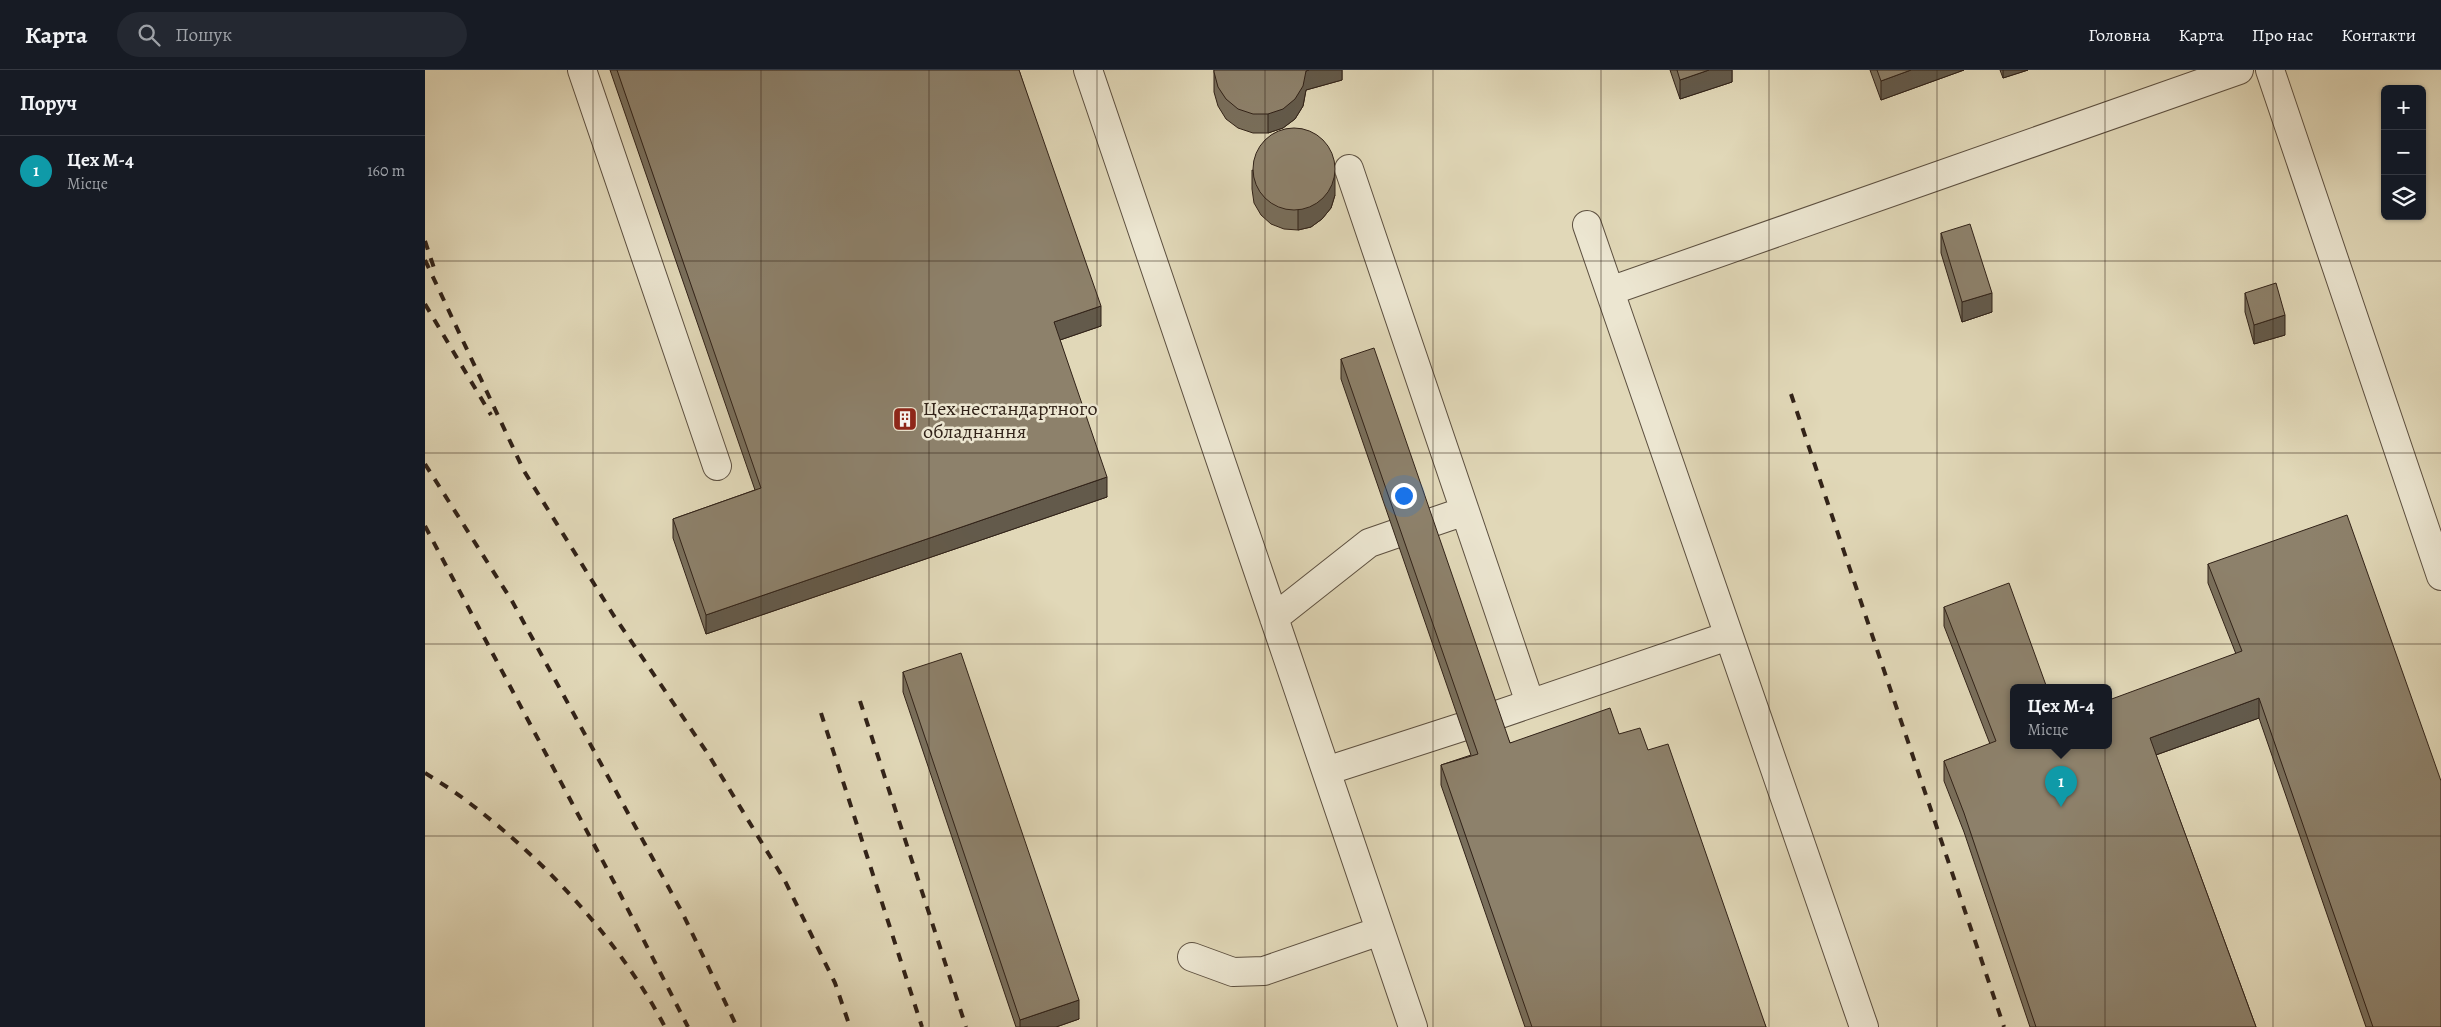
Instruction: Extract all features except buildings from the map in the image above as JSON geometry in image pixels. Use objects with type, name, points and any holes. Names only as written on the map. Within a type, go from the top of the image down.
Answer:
[{"type":"lane","points":[[581,70],[717,466]]},
{"type":"lane","points":[[1088,70],[1413,1027]]},
{"type":"lane","points":[[1610,291],[2239,70]]},
{"type":"lane","points":[[2269,70],[2441,576]]},
{"type":"lane","points":[[1349,169],[1530,704]]},
{"type":"lane","points":[[1587,225],[1864,1027]]},
{"type":"lane","points":[[1427,524],[1465,511]]},
{"type":"lane","points":[[1274,618],[1369,543],[1395,534]]},
{"type":"lane","points":[[1493,716],[1728,636]]},
{"type":"lane","points":[[1326,771],[1462,727]]},
{"type":"lane","points":[[1192,957],[1233,972],[1264,971],[1381,931]]},
{"type":"railway","points":[[425,241],[434,268]]},
{"type":"railway","points":[[425,260],[524,471],[614,616],[708,754],[785,881],[835,983],[850,1027]]},
{"type":"railway","points":[[425,304],[491,415]]},
{"type":"railway","points":[[1791,394],[2004,1027]]},
{"type":"railway","points":[[425,464],[512,601],[682,912],[737,1027]]},
{"type":"railway","points":[[425,526],[616,886],[688,1027]]},
{"type":"railway","points":[[860,701],[966,1027]]},
{"type":"railway","points":[[821,713],[922,1027]]},
{"type":"railway","points":[[425,773],[461,796],[500,827],[554,878],[580,906],[627,965],[665,1027]]},
{"type":"place","name":"Цех нестандартного обладнання","points":[[905,419]]},
{"type":"place","name":"Цех М-4","points":[[2061,807]]}]
